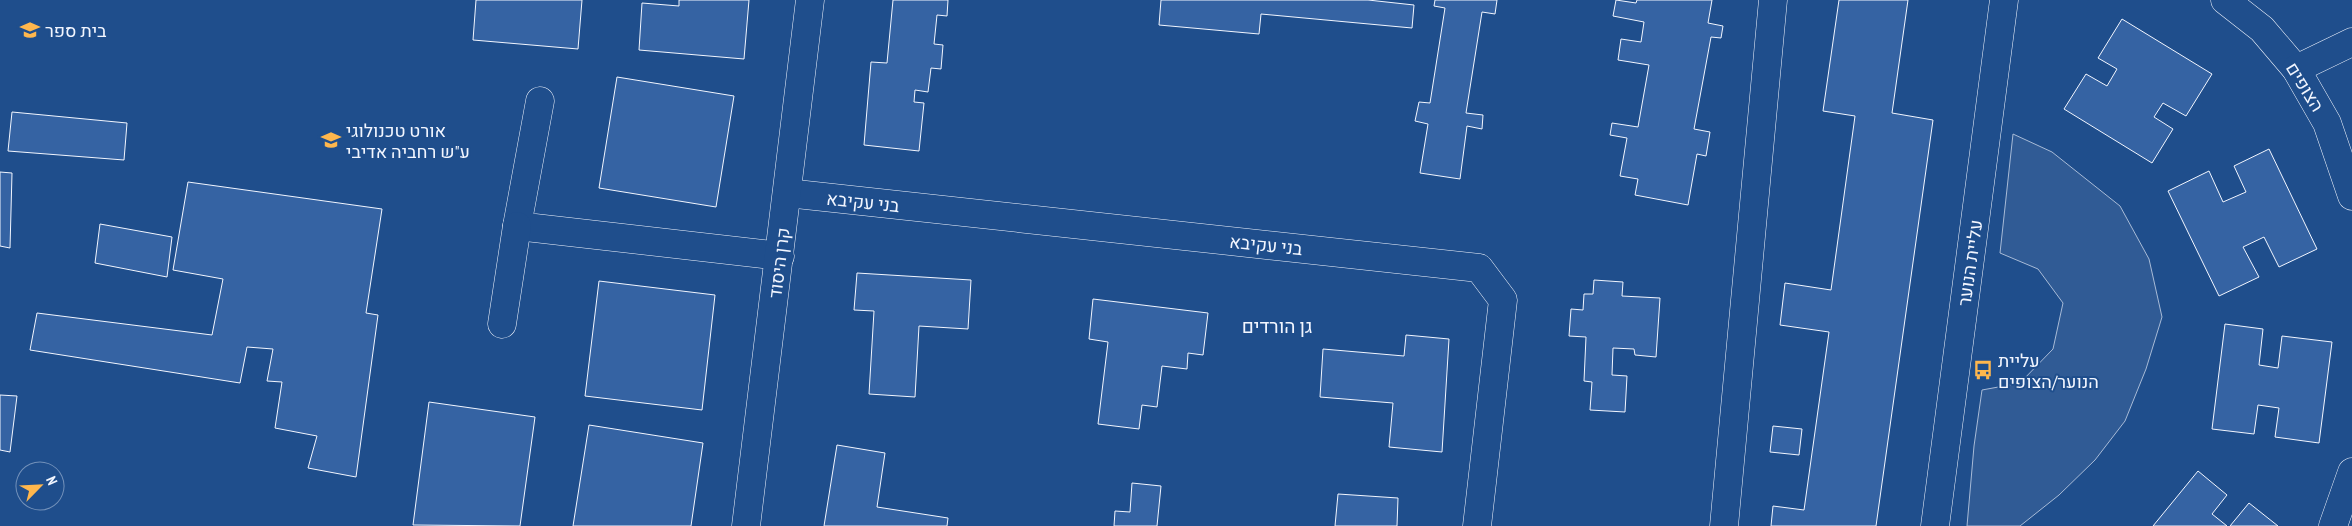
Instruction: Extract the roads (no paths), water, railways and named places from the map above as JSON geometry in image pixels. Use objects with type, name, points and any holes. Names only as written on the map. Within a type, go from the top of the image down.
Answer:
[{"type":"street","name":"קרן היסוד","points":[[746,526],[810,0]]},
{"type":"street","points":[[1724,526],[1774,0]]},
{"type":"street","name":"עליית הנוער","points":[[1935,526],[2004,0]]},
{"type":"street","name":"הצופים","points":[[2225,0],[2262,28],[2296,69],[2327,123],[2352,196]]},
{"type":"street","points":[[2296,69],[2352,42]]},
{"type":"street","points":[[502,324],[517,226],[540,101]]},
{"type":"street","name":"בני עקיבא","points":[[787,193],[1479,268],[1503,300],[1477,526]]},
{"type":"street","points":[[517,226],[780,256]]},
{"type":"street","points":[[2333,526],[2352,472]]},
{"type":"place","name":"בית ספר","points":[[30,30]]},
{"type":"place","name":"אורט טכנולוגי ע\"ש רחביה אדיבי","points":[[331,140]]},
{"type":"place","name":"עליית הנוער/הצופים","points":[[1983,370]]},
{"type":"district","name":"גן הורדים","points":[[1277,326]]}]
